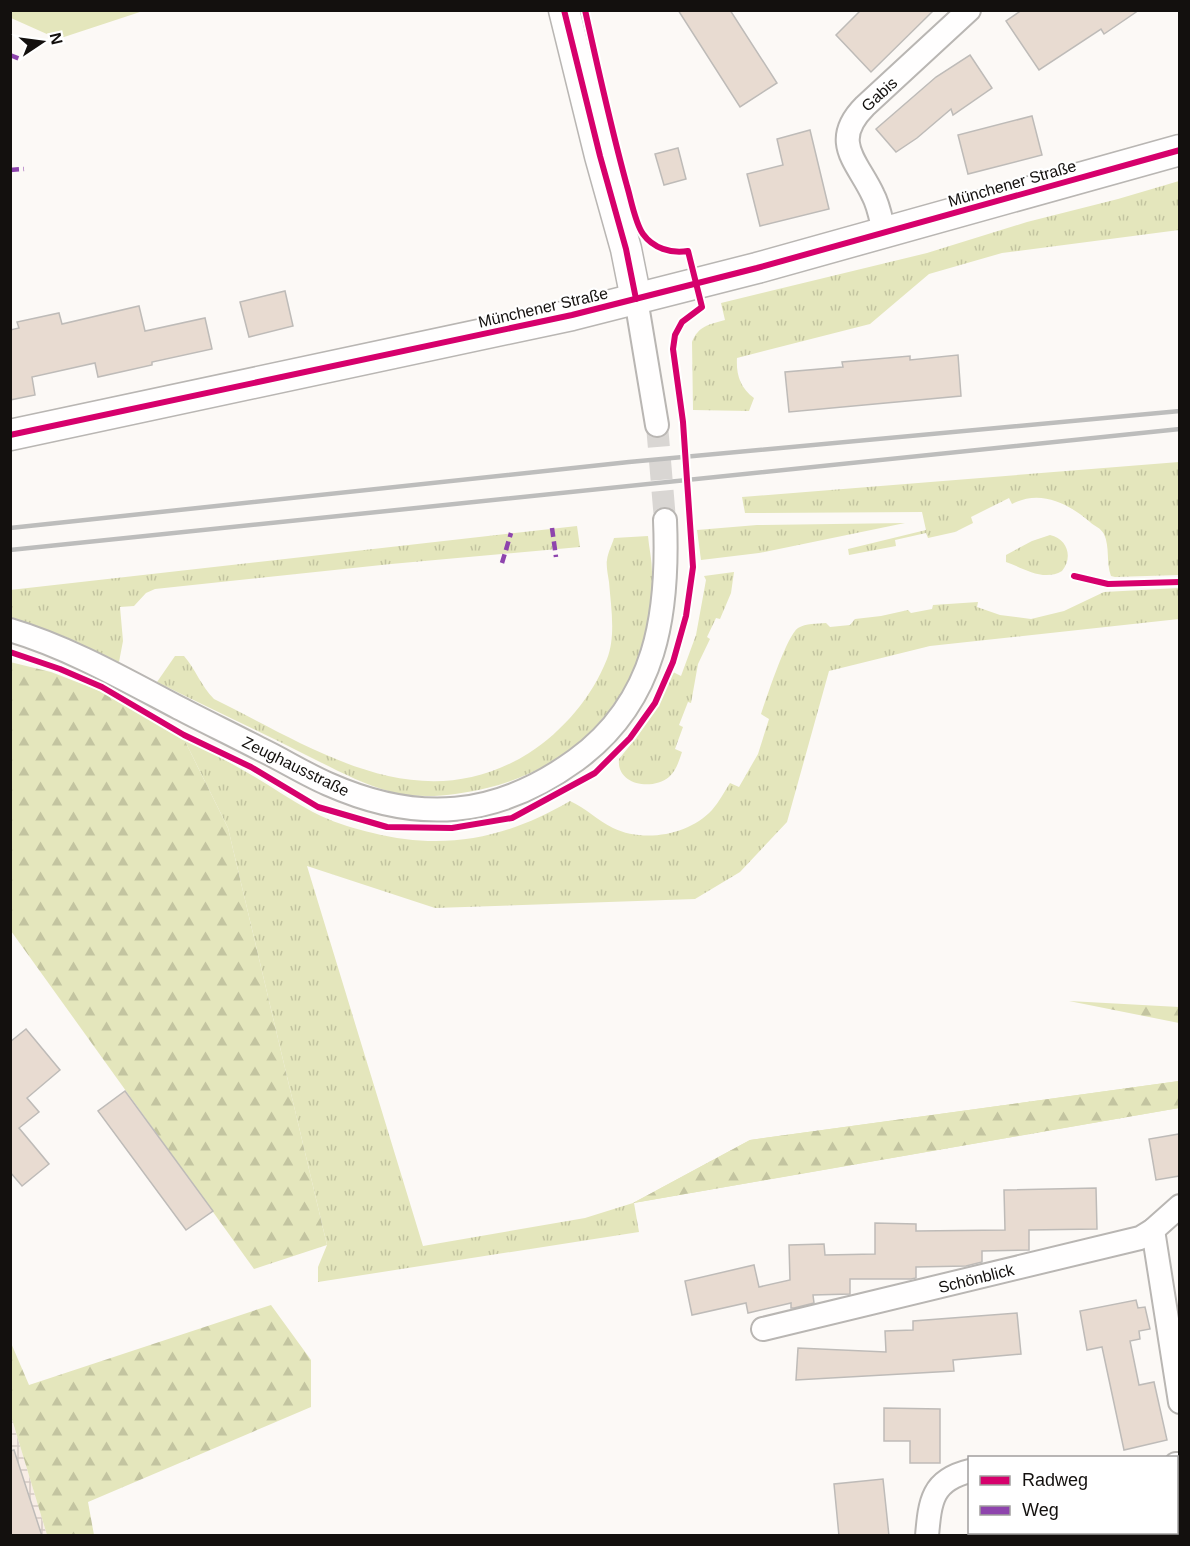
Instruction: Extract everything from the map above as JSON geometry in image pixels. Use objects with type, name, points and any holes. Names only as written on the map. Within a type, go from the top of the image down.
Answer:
[{"type":"main road","points":[[564,10],[600,156],[626,249],[636,299]]},
{"type":"main road","name":"Münchener Straße","points":[[10,435],[518,327],[636,299],[757,268],[1179,150]]},
{"type":"street","name":"Gabis","points":[[884,232],[874,195],[855,167],[849,150],[852,122],[865,106],[969,10]]},
{"type":"street","points":[[636,299],[657,425]]},
{"type":"street","name":"Zeughausstraße","points":[[10,630],[70,651],[298,770],[343,790],[376,802],[406,809],[465,808],[502,799],[553,775],[582,756],[609,730],[620,715],[644,677],[663,613],[666,580],[665,520]]},
{"type":"street","name":"Schönblick","points":[[763,1329],[1140,1238],[1153,1230],[1179,1206]]},
{"type":"street","points":[[1153,1230],[1179,1402]]},
{"type":"street","points":[[927,1536],[929,1509],[933,1495],[942,1483],[968,1471]]},
{"type":"shaded area","points":[[11,1416],[47,1535],[11,1535]]},
{"type":"green space","points":[[11,10],[143,11],[58,39],[11,18]]},
{"type":"green space","points":[[1179,181],[1179,230],[1002,253],[929,274],[870,324],[737,358],[740,380],[745,390],[754,398],[749,411],[693,410],[692,342],[701,329],[725,320],[721,303],[927,253],[1027,222]]},
{"type":"green space","points":[[1179,462],[1179,575],[1111,576],[1103,532],[1072,509],[1043,498],[1022,500],[1012,504],[1009,498],[971,517],[973,523],[955,532],[928,538],[926,533],[895,540],[896,546],[849,555],[848,549],[926,530],[922,512],[745,513],[742,497]]},
{"type":"green space","points":[[905,523],[759,553],[701,560],[697,530],[757,525]]},
{"type":"green space","points":[[577,526],[580,547],[155,589],[146,593],[134,606],[120,607],[123,641],[119,662],[66,637],[11,619],[10,590]]},
{"type":"green space","points":[[1050,535],[1061,540],[1067,550],[1067,560],[1062,571],[1041,575],[1006,562],[1006,555],[1032,541]]},
{"type":"green space","points":[[648,536],[652,568],[650,610],[643,647],[629,680],[609,710],[585,737],[556,759],[523,776],[487,788],[451,794],[416,796],[379,788],[343,773],[157,682],[175,656],[184,656],[214,699],[329,756],[368,771],[408,779],[448,781],[488,773],[529,753],[541,744],[565,724],[585,700],[601,673],[610,650],[612,621],[607,563],[614,538]]},
{"type":"green space","points":[[734,572],[731,593],[720,619],[716,618],[707,637],[710,639],[698,664],[691,703],[688,702],[679,725],[683,727],[675,749],[682,752],[675,769],[669,777],[654,784],[636,783],[629,780],[623,775],[619,759],[649,718],[673,672],[681,676],[696,635],[706,580],[704,576]]},
{"type":"green space","points":[[1179,588],[1179,619],[930,646],[829,671],[787,822],[740,872],[695,899],[435,908],[307,866],[423,1246],[585,1218],[633,1203],[750,1140],[1179,1081],[1179,1108],[634,1203],[639,1232],[318,1282],[318,1267],[327,1245],[228,828],[183,737],[312,812],[340,824],[373,833],[425,841],[475,838],[523,824],[570,801],[625,833],[666,834],[679,831],[702,819],[715,807],[730,783],[739,787],[758,754],[769,719],[761,714],[777,668],[793,633],[801,626],[826,623],[830,627],[850,625],[855,619],[908,610],[911,613],[932,609],[933,605],[978,602],[977,607],[1000,615],[1031,619],[1064,611],[1104,592]]},
{"type":"green space","points":[[10,662],[51,672],[100,691],[183,737],[228,828],[327,1245],[254,1269],[11,931]]},
{"type":"green space","points":[[1069,1001],[1179,1007],[1179,1023]]},
{"type":"green space","points":[[1179,1081],[1179,1108],[633,1203],[750,1140]]},
{"type":"green space","points":[[271,1305],[311,1360],[311,1407],[88,1502],[94,1535],[47,1535],[11,1416],[11,1343],[29,1385]]},
{"type":"building","points":[[678,10],[730,10],[777,83],[740,107]]},
{"type":"building","points":[[861,10],[934,10],[871,72],[836,35]]},
{"type":"building","points":[[1022,10],[1139,10],[1104,34],[1101,29],[1039,70],[1006,21]]},
{"type":"building","points":[[970,55],[992,88],[953,115],[951,109],[917,138],[896,152],[876,129],[936,77]]},
{"type":"building","points":[[1032,116],[1042,155],[968,174],[958,135]]},
{"type":"building","points":[[810,130],[829,209],[760,226],[747,174],[783,165],[777,139]]},
{"type":"building","points":[[678,148],[686,179],[664,185],[655,154]]},
{"type":"building","points":[[285,291],[293,326],[249,337],[240,302]]},
{"type":"building","points":[[139,306],[145,331],[205,318],[212,349],[98,377],[95,363],[32,377],[35,395],[10,400],[10,330],[19,328],[17,322],[59,313],[62,324]]},
{"type":"building","points":[[958,355],[961,396],[789,412],[785,372],[843,367],[842,362],[910,356],[910,360]]},
{"type":"building","points":[[26,1029],[60,1070],[27,1098],[39,1112],[19,1128],[49,1164],[22,1186],[10,1172],[10,1042]]},
{"type":"building","points":[[125,1091],[213,1211],[186,1230],[98,1111]]},
{"type":"building","points":[[1179,1134],[1179,1176],[1156,1180],[1149,1139]]},
{"type":"building","points":[[1096,1188],[1097,1229],[1029,1230],[1029,1250],[982,1251],[982,1262],[966,1266],[916,1267],[916,1278],[911,1279],[850,1279],[850,1294],[813,1295],[814,1303],[794,1308],[791,1308],[791,1303],[748,1313],[746,1303],[692,1315],[685,1281],[754,1265],[759,1287],[790,1280],[789,1245],[824,1244],[825,1255],[875,1254],[875,1223],[916,1224],[916,1231],[1005,1230],[1004,1190]]},
{"type":"building","points":[[1136,1300],[1138,1308],[1145,1307],[1150,1329],[1139,1331],[1140,1339],[1130,1341],[1139,1385],[1154,1382],[1167,1440],[1124,1450],[1102,1347],[1087,1350],[1080,1311]]},
{"type":"building","points":[[1017,1313],[1021,1354],[953,1360],[954,1371],[796,1380],[798,1348],[886,1352],[885,1331],[913,1330],[913,1321]]},
{"type":"building","points":[[884,1408],[940,1409],[940,1463],[910,1463],[910,1441],[884,1441]]},
{"type":"building","points":[[14,1450],[42,1536],[10,1536],[10,1451]]},
{"type":"building","points":[[883,1479],[889,1536],[839,1536],[834,1484]]},
{"type":"tunnel","points":[[657,425],[665,520]]},
{"type":"railway","points":[[10,528],[629,462],[1180,411]]},
{"type":"railway","points":[[10,550],[1180,429]]},
{"type":"marked path","points":[[10,55],[20,59]]},
{"type":"marked path","points":[[10,170],[24,169]]},
{"type":"marked path","points":[[552,528],[556,557]]},
{"type":"marked path","points":[[502,563],[511,533]]},
{"type":"cycle path","points":[[564,10],[600,156],[626,249],[636,299]]},
{"type":"cycle path","points":[[10,652],[60,669],[102,687],[184,735],[251,767],[318,807],[387,827],[452,828],[512,818],[595,773],[630,738],[655,703],[673,662],[686,616],[693,567],[683,422],[673,349],[675,335],[682,322],[702,307],[688,251],[669,251],[657,246],[647,239],[638,224],[585,10]]},
{"type":"cycle path","points":[[10,435],[572,315],[757,268],[1180,150]]},
{"type":"cycle path","points":[[1074,576],[1108,584],[1180,582]]}]
